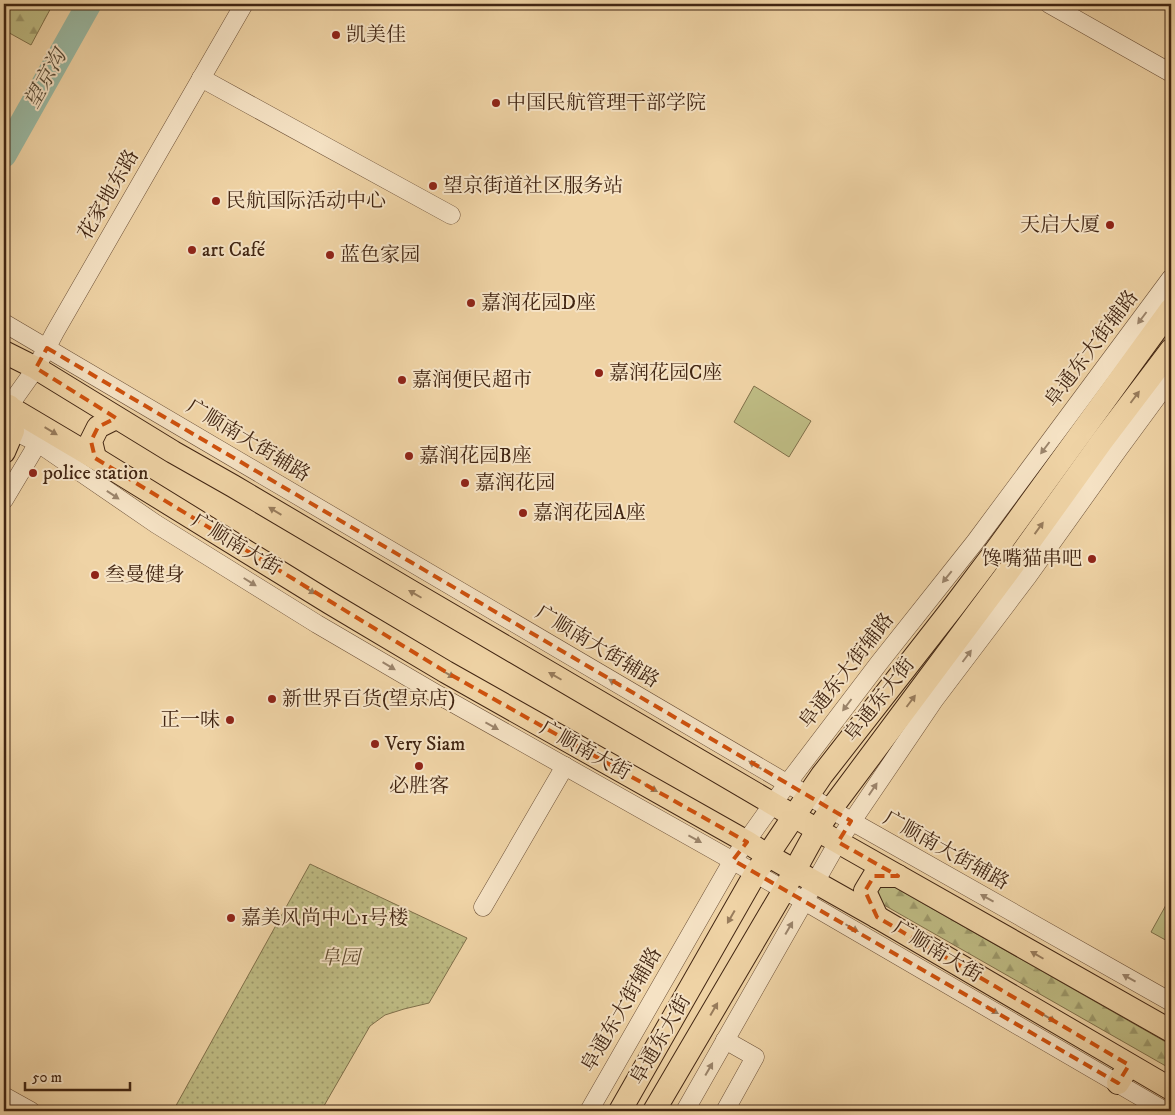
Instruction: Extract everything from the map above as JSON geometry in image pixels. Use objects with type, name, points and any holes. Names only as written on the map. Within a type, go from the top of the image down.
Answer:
[{"type":"main road","name":"阜通东大街","points":[[620,1111],[756,874],[794,816],[828,768],[965,592],[1171,309]]},
{"type":"main road","name":"阜通东大街","points":[[654,1111],[831,809],[1171,350]]},
{"type":"main road","points":[[4,352],[36,368],[116,418],[817,830],[1171,1031]]},
{"type":"main road","points":[[4,452],[7,416]]},
{"type":"main road","name":"广顺南大街","points":[[7,416],[95,458],[446,672],[747,842],[795,871],[810,892],[878,917],[1123,1074],[1171,1089]]},
{"type":"main road","points":[[95,458],[91,441],[98,428],[116,418]]},
{"type":"main road","points":[[878,917],[865,891],[874,876],[898,876]]},
{"type":"street","name":"花家地东路","points":[[7,416],[244,4]]},
{"type":"street","points":[[1049,4],[1171,73]]},
{"type":"street","points":[[201,78],[450,216]]},
{"type":"street","name":"阜通东大街辅路","points":[[589,1111],[732,860],[747,842],[772,803],[975,542],[1171,278]]},
{"type":"street","name":"广顺南大街辅路","points":[[4,323],[851,822],[1171,1002]]},
{"type":"street","points":[[685,1111],[851,822],[935,699],[1028,576],[1171,378]]},
{"type":"street","points":[[7,416],[38,443],[156,524],[318,624],[435,693],[784,890],[810,892],[1123,1074],[1165,1111]]},
{"type":"street","points":[[4,500],[38,443]]},
{"type":"street","points":[[484,907],[565,766]]},
{"type":"street","points":[[725,1040],[755,1057],[725,1111]]},
{"type":"street","points":[[4,1096],[32,1111]]},
{"type":"highlighted area","points":[[47,348],[851,821],[838,842],[898,876],[874,876],[865,891],[877,917],[1129,1065],[1118,1083],[755,874],[733,860],[747,842],[446,672],[95,458],[91,441],[98,427],[116,418],[36,368]]},
{"type":"green space","points":[[4,4],[53,4],[31,45],[4,30]]},
{"type":"green space","points":[[754,386],[811,421],[789,457],[734,422]]},
{"type":"green space","name":"阜园","points":[[310,864],[467,938],[429,1003],[385,1015],[370,1026],[321,1111],[173,1111]]},
{"type":"green space","points":[[884,881],[1171,1045],[1171,1069],[877,901],[877,885]]},
{"type":"green space","points":[[1171,896],[1171,943],[1151,932]]},
{"type":"waterway","name":"望京沟","points":[[4,155],[89,4]]},
{"type":"place","name":"凯美佳","points":[[336,35]]},
{"type":"place","name":"中国民航管理干部学院","points":[[496,103]]},
{"type":"place","name":"望京街道社区服务站","points":[[433,186]]},
{"type":"place","name":"民航国际活动中心","points":[[216,201]]},
{"type":"place","name":"天启大厦","points":[[1110,225]]},
{"type":"place","name":"art Café","points":[[192,250]]},
{"type":"place","name":"蓝色家园","points":[[330,255]]},
{"type":"place","name":"嘉润花园D座","points":[[471,303]]},
{"type":"place","name":"嘉润花园C座","points":[[599,373]]},
{"type":"place","name":"嘉润便民超市","points":[[402,380]]},
{"type":"place","name":"嘉润花园B座","points":[[409,456]]},
{"type":"place","name":"police station","points":[[33,473]]},
{"type":"place","name":"嘉润花园","points":[[465,483]]},
{"type":"place","name":"嘉润花园A座","points":[[523,513]]},
{"type":"place","name":"馋嘴猫串吧","points":[[1092,559]]},
{"type":"place","name":"叁曼健身","points":[[95,575]]},
{"type":"place","name":"新世界百货(望京店)","points":[[272,699]]},
{"type":"place","name":"正一味","points":[[230,720]]},
{"type":"place","name":"Very Siam","points":[[375,744]]},
{"type":"place","name":"必胜客","points":[[419,766]]},
{"type":"place","name":"嘉美风尚中心1号楼","points":[[231,918]]}]
